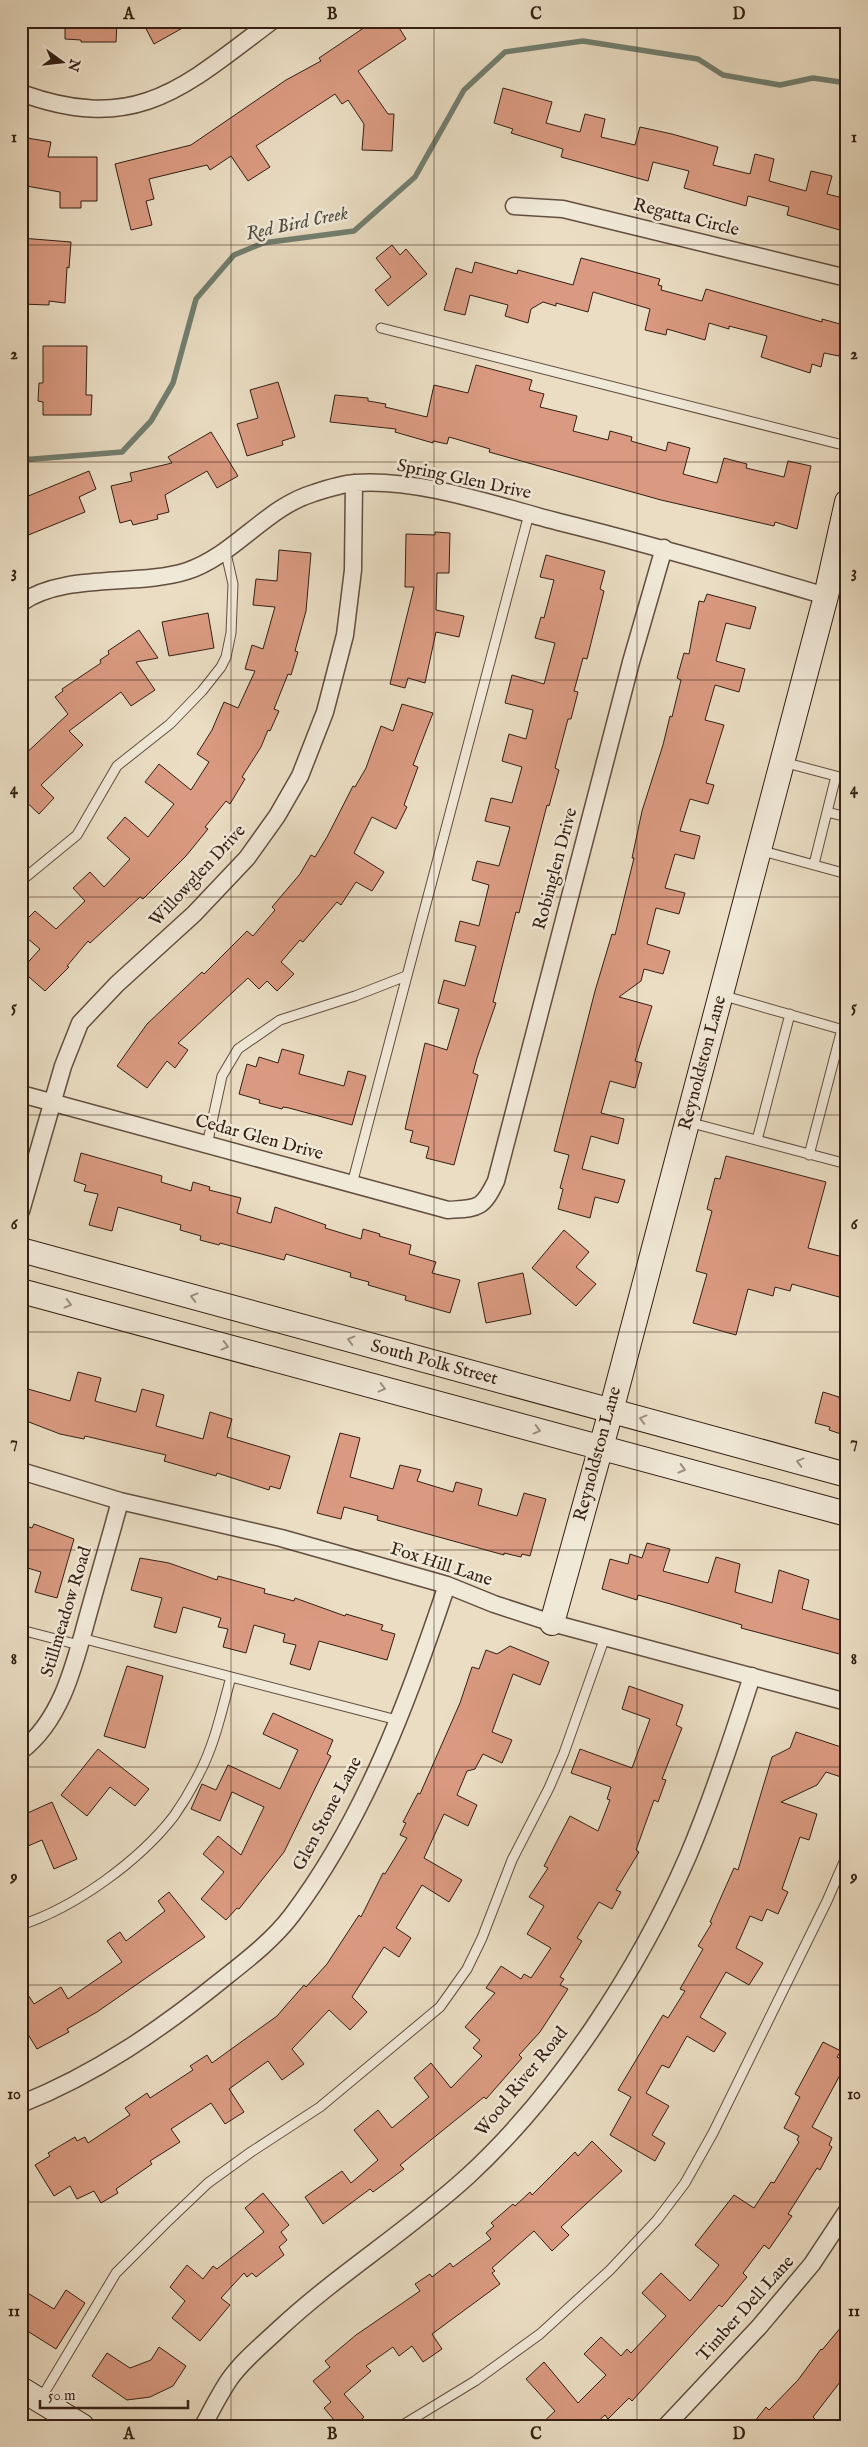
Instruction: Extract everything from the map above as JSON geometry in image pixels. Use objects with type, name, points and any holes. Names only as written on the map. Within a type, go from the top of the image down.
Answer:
[{"type":"main road","name":"Reynoldston Lane","points":[[552,1622],[601,1448],[721,995],[826,596],[847,502]]},
{"type":"main road","name":"South Polk Street","points":[[21,1250],[847,1475]]},
{"type":"main road","points":[[21,1291],[847,1514]]},
{"type":"main road","points":[[30,2394],[82,2426]]},
{"type":"street","points":[[21,93],[68,107],[99,109],[135,106],[167,95],[210,67],[272,21]]},
{"type":"street","name":"Regatta Circle","points":[[514,206],[563,209],[847,278]]},
{"type":"street","name":"Spring Glen Drive","points":[[21,603],[34,594],[57,588],[188,570],[225,549],[277,511],[311,493],[354,482],[396,484],[436,490],[664,548],[826,596]]},
{"type":"street","name":"Willowglen Drive","points":[[21,1210],[63,1066],[80,1023],[117,984],[194,914],[247,858],[277,816],[300,776],[325,712],[345,635],[353,570],[354,482]]},
{"type":"street","name":"Robinglen Drive","points":[[487,1200],[496,1182],[631,662],[664,548]]},
{"type":"street","name":"Cedar Glen Drive","points":[[21,1094],[448,1210],[472,1208],[487,1200]]},
{"type":"street","name":"Fox Hill Lane","points":[[21,1471],[120,1501],[281,1538],[447,1585],[494,1604],[552,1622],[847,1702]]},
{"type":"street","name":"Stillmeadow Road","points":[[21,1751],[42,1730],[62,1697],[120,1501]]},
{"type":"street","name":"Glen Stone Lane","points":[[21,2104],[58,2089],[100,2067],[149,2036],[253,1955],[291,1917],[331,1858],[359,1805],[397,1720],[426,1648],[447,1585]]},
{"type":"street","name":"Wood River Road","points":[[203,2426],[230,2379],[264,2343],[309,2301],[395,2237],[467,2176],[534,2105],[590,2031],[654,1926],[688,1856],[730,1744],[752,1676]]},
{"type":"street","name":"Timber Dell Lane","points":[[666,2426],[759,2328],[812,2264],[847,2211]]},
{"type":"lane","points":[[381,328],[847,446]]},
{"type":"lane","points":[[352,1184],[529,514]]},
{"type":"lane","points":[[21,881],[77,835],[117,766],[170,724],[202,691],[221,667],[226,657],[231,633],[233,584],[225,549]]},
{"type":"lane","points":[[782,762],[847,779]]},
{"type":"lane","points":[[814,864],[836,776]]},
{"type":"lane","points":[[827,812],[847,817]]},
{"type":"lane","points":[[759,850],[847,874]]},
{"type":"lane","points":[[206,1145],[222,1076],[238,1049],[280,1020],[355,996],[406,976]]},
{"type":"lane","points":[[721,995],[844,1030],[810,1155]]},
{"type":"lane","points":[[757,1140],[790,1014]]},
{"type":"lane","points":[[687,1121],[847,1164]]},
{"type":"lane","points":[[21,1630],[80,1641],[231,1677],[397,1720]]},
{"type":"lane","points":[[30,2394],[116,2274],[208,2183],[251,2152],[320,2107],[440,2006],[467,1969],[512,1860],[556,1770],[605,1637]]},
{"type":"lane","points":[[21,1925],[69,1903],[98,1884],[143,1850],[174,1815],[200,1772],[216,1731],[231,1677]]},
{"type":"lane","points":[[401,2426],[475,2381],[540,2334],[610,2270],[657,2220],[685,2182],[713,2133],[827,1901],[847,1855]]},
{"type":"building","points":[[65,21],[117,21],[116,42],[81,42],[81,40],[65,39]]},
{"type":"building","points":[[142,21],[195,21],[154,44]]},
{"type":"building","points":[[374,21],[395,21],[406,39],[358,71],[388,114],[394,114],[392,151],[362,150],[364,124],[348,100],[342,104],[335,94],[256,146],[270,167],[248,181],[231,156],[210,170],[207,165],[149,179],[154,199],[146,201],[152,225],[131,230],[115,164],[191,145],[286,80],[321,61],[319,58]]},
{"type":"building","points":[[503,88],[552,102],[546,123],[580,132],[585,114],[605,119],[601,137],[635,145],[640,127],[672,134],[718,147],[713,165],[750,174],[755,154],[774,159],[769,181],[806,191],[811,171],[832,176],[827,194],[847,199],[847,232],[787,215],[789,207],[748,196],[746,206],[684,188],[689,171],[653,162],[648,181],[561,157],[563,149],[511,133],[513,129],[494,123]]},
{"type":"building","points":[[21,137],[51,142],[48,157],[97,157],[97,201],[81,201],[81,208],[60,208],[60,192],[21,185]]},
{"type":"building","points":[[21,238],[71,242],[69,268],[67,267],[65,303],[49,301],[49,305],[21,304]]},
{"type":"building","points":[[392,245],[400,255],[406,249],[427,274],[388,306],[375,290],[391,277],[376,258]]},
{"type":"building","points":[[581,258],[660,279],[658,285],[662,286],[661,290],[702,301],[706,289],[822,322],[822,319],[847,326],[839,356],[824,353],[821,367],[812,364],[810,373],[761,357],[767,336],[709,323],[705,340],[667,329],[666,335],[645,330],[650,309],[593,292],[588,312],[556,303],[556,306],[543,302],[531,309],[528,323],[505,316],[508,305],[470,295],[465,315],[444,310],[456,268],[472,273],[475,262],[517,274],[518,270],[573,285]]},
{"type":"building","points":[[43,346],[87,346],[86,395],[92,395],[91,415],[43,415],[43,402],[38,401],[39,383],[43,383]]},
{"type":"building","points":[[476,365],[532,380],[529,390],[544,394],[540,407],[577,416],[573,431],[608,440],[610,431],[632,437],[631,441],[666,451],[668,442],[690,448],[683,474],[717,483],[724,458],[747,464],[746,468],[784,477],[788,461],[811,466],[797,529],[775,522],[774,526],[661,500],[489,452],[490,449],[449,437],[447,444],[433,441],[433,443],[395,432],[396,429],[330,422],[335,395],[368,398],[368,401],[386,404],[385,407],[427,417],[434,385],[468,393]]},
{"type":"building","points":[[278,382],[295,437],[282,441],[283,445],[247,456],[237,424],[258,418],[250,390]]},
{"type":"building","points":[[211,432],[238,476],[217,488],[207,471],[165,495],[169,512],[157,515],[158,519],[133,525],[131,520],[120,523],[111,486],[132,481],[130,473],[172,463],[168,457]]},
{"type":"building","points":[[89,471],[96,489],[79,497],[85,512],[21,538],[21,499]]},
{"type":"building","points":[[435,532],[450,533],[449,573],[437,573],[436,610],[464,616],[459,637],[436,632],[425,683],[408,678],[405,688],[390,684],[414,587],[405,587],[406,534],[435,535]]},
{"type":"building","points":[[279,550],[311,553],[306,611],[295,651],[298,652],[291,675],[288,674],[274,709],[279,711],[270,731],[268,730],[261,747],[242,777],[245,779],[230,804],[226,801],[205,827],[208,829],[186,856],[143,899],[140,897],[90,943],[88,941],[67,966],[69,967],[45,991],[21,970],[40,949],[21,933],[21,925],[35,911],[56,929],[85,901],[73,888],[90,872],[104,887],[130,859],[107,838],[125,817],[148,837],[174,804],[145,782],[159,764],[191,790],[209,762],[197,754],[212,730],[224,702],[238,708],[255,671],[245,669],[252,645],[263,649],[275,607],[253,605],[256,579],[277,581]]},
{"type":"building","points":[[546,555],[605,571],[600,589],[604,591],[587,659],[583,658],[574,691],[578,692],[571,719],[568,719],[555,768],[559,770],[549,806],[547,805],[519,913],[516,912],[493,1002],[496,1003],[473,1073],[478,1075],[454,1165],[426,1158],[429,1147],[410,1142],[413,1131],[405,1129],[425,1043],[447,1050],[459,1009],[438,1003],[444,980],[465,986],[476,946],[455,941],[460,921],[479,926],[489,885],[472,880],[477,861],[499,866],[510,827],[485,821],[491,798],[512,803],[522,767],[502,761],[509,734],[526,739],[533,710],[505,703],[512,675],[544,684],[555,643],[535,638],[541,617],[544,618],[554,580],[540,577]]},
{"type":"building","points":[[707,594],[756,607],[750,629],[726,623],[716,661],[745,669],[739,692],[715,685],[705,720],[724,725],[706,783],[714,785],[708,804],[690,799],[680,831],[700,836],[694,859],[675,854],[665,888],[685,893],[679,914],[656,908],[647,944],[670,951],[663,974],[644,969],[641,981],[619,997],[652,1006],[635,1061],[642,1063],[635,1088],[610,1081],[601,1113],[624,1119],[618,1144],[591,1136],[582,1169],[625,1180],[618,1203],[595,1197],[590,1218],[558,1209],[563,1189],[560,1188],[569,1155],[554,1151],[595,991],[612,934],[615,935],[634,858],[632,858],[642,811],[670,716],[672,717],[681,680],[677,678],[684,653],[689,654],[699,601],[704,602]]},
{"type":"building","points":[[208,613],[214,648],[169,656],[162,622]]},
{"type":"building","points":[[139,630],[158,658],[136,662],[155,690],[131,706],[121,692],[69,731],[83,745],[41,785],[54,798],[39,814],[21,797],[21,758],[68,714],[55,697],[63,691],[62,689],[101,663],[100,660],[109,654],[108,651]]},
{"type":"building","points":[[402,704],[433,713],[413,765],[418,767],[404,805],[407,807],[396,829],[372,817],[354,853],[384,872],[372,891],[356,882],[341,905],[337,902],[303,942],[300,940],[281,962],[294,974],[277,991],[267,981],[259,989],[248,978],[178,1043],[188,1050],[175,1068],[167,1061],[147,1088],[117,1066],[147,1024],[202,972],[204,974],[247,931],[253,936],[275,910],[272,907],[300,874],[311,855],[315,857],[327,837],[353,786],[355,787],[366,768],[381,726],[393,731]]},
{"type":"building","points":[[282,1049],[304,1055],[299,1074],[344,1086],[348,1071],[366,1076],[352,1125],[289,1108],[283,1107],[282,1109],[259,1103],[260,1100],[239,1094],[247,1064],[256,1067],[259,1057],[278,1063]]},
{"type":"building","points":[[81,1153],[162,1176],[161,1182],[191,1191],[193,1182],[210,1187],[209,1190],[241,1198],[237,1213],[271,1223],[275,1207],[326,1225],[325,1228],[361,1239],[363,1229],[380,1234],[379,1236],[411,1245],[409,1254],[436,1262],[432,1273],[460,1280],[450,1313],[405,1300],[406,1296],[368,1285],[369,1282],[350,1277],[351,1273],[286,1254],[284,1260],[220,1243],[219,1245],[200,1240],[201,1236],[180,1230],[181,1225],[118,1207],[112,1231],[89,1225],[98,1194],[84,1191],[86,1185],[74,1181]]},
{"type":"building","points":[[726,1156],[826,1182],[808,1248],[847,1258],[847,1270],[839,1297],[792,1284],[790,1291],[775,1287],[773,1296],[748,1289],[736,1335],[693,1323],[707,1274],[696,1271],[712,1211],[707,1209],[715,1178],[720,1179]]},
{"type":"building","points":[[564,1230],[589,1252],[576,1267],[596,1284],[576,1306],[532,1268]]},
{"type":"building","points":[[523,1273],[531,1314],[486,1323],[478,1283]]},
{"type":"building","points":[[78,1372],[101,1378],[95,1401],[136,1412],[142,1389],[164,1395],[156,1426],[203,1439],[210,1412],[232,1419],[227,1437],[290,1456],[280,1489],[270,1486],[269,1490],[217,1473],[216,1476],[164,1461],[166,1455],[85,1436],[84,1439],[60,1434],[21,1419],[21,1387],[70,1401]]},
{"type":"building","points":[[845,1388],[847,1388],[847,1436],[829,1430],[830,1427],[815,1423],[823,1392],[839,1397],[840,1402]]},
{"type":"building","points":[[340,1433],[360,1438],[350,1477],[393,1489],[400,1465],[421,1470],[417,1481],[453,1492],[456,1482],[482,1489],[478,1505],[517,1516],[524,1493],[546,1499],[530,1556],[522,1554],[521,1557],[504,1553],[504,1555],[377,1520],[378,1516],[344,1507],[341,1519],[317,1513]]},
{"type":"building","points":[[21,1524],[32,1528],[34,1524],[74,1539],[57,1598],[35,1592],[41,1572],[21,1566]]},
{"type":"building","points":[[647,1543],[670,1549],[663,1571],[708,1583],[716,1557],[740,1564],[735,1592],[772,1603],[779,1570],[809,1580],[802,1609],[847,1622],[847,1656],[741,1628],[742,1625],[638,1595],[637,1600],[602,1589],[610,1559],[628,1564],[630,1554],[642,1558]]},
{"type":"building","points":[[140,1558],[169,1563],[217,1580],[218,1576],[265,1589],[264,1593],[294,1601],[295,1598],[345,1616],[346,1614],[383,1625],[381,1630],[395,1634],[387,1660],[319,1641],[310,1670],[290,1664],[296,1645],[283,1642],[285,1634],[254,1625],[246,1653],[223,1647],[228,1629],[218,1627],[221,1618],[183,1607],[176,1633],[154,1627],[162,1598],[131,1590]]},
{"type":"building","points":[[510,1646],[549,1662],[540,1685],[513,1674],[492,1732],[512,1740],[502,1763],[483,1754],[475,1769],[467,1771],[457,1795],[477,1805],[468,1826],[444,1814],[424,1858],[462,1880],[449,1902],[422,1885],[396,1928],[411,1938],[399,1957],[384,1947],[352,1997],[367,2012],[350,2030],[329,2010],[292,2049],[304,2064],[282,2080],[268,2061],[229,2089],[244,2112],[225,2124],[211,2103],[171,2129],[180,2142],[150,2161],[152,2164],[116,2189],[118,2193],[101,2203],[94,2191],[77,2199],[70,2186],[54,2196],[35,2165],[50,2156],[48,2153],[75,2137],[77,2141],[85,2137],[88,2143],[130,2115],[125,2108],[147,2093],[150,2098],[193,2070],[190,2066],[207,2055],[212,2063],[277,2016],[304,1985],[306,1987],[327,1964],[359,1915],[361,1917],[383,1873],[385,1874],[407,1838],[400,1835],[406,1823],[403,1822],[418,1793],[420,1794],[460,1703],[472,1667],[479,1669],[486,1650],[497,1654]]},
{"type":"building","points":[[127,1666],[163,1676],[145,1748],[104,1736]]},
{"type":"building","points":[[629,1686],[683,1705],[676,1725],[682,1728],[662,1779],[666,1780],[658,1802],[654,1800],[636,1850],[639,1852],[616,1890],[621,1892],[612,1909],[599,1902],[577,1938],[582,1941],[560,1977],[564,1979],[560,1985],[568,1989],[540,2032],[519,2055],[522,2058],[486,2099],[484,2097],[400,2165],[404,2169],[373,2192],[370,2189],[323,2224],[305,2197],[342,2171],[351,2183],[378,2160],[354,2130],[378,2110],[392,2128],[429,2097],[414,2078],[431,2063],[451,2088],[482,2056],[473,2048],[480,2040],[465,2027],[495,1993],[486,1988],[501,1966],[521,1979],[524,1974],[531,1978],[551,1948],[527,1934],[544,1906],[529,1897],[548,1868],[544,1866],[570,1816],[598,1831],[610,1800],[607,1799],[611,1787],[571,1773],[580,1749],[632,1768],[650,1719],[622,1709]]},
{"type":"building","points":[[273,1713],[333,1740],[327,1754],[331,1756],[284,1852],[239,1909],[237,1908],[226,1920],[201,1899],[224,1872],[203,1854],[218,1836],[241,1855],[264,1807],[232,1792],[220,1821],[191,1809],[202,1784],[216,1790],[228,1765],[280,1789],[298,1750],[263,1734]]},
{"type":"building","points":[[796,1732],[847,1749],[847,1779],[826,1772],[817,1785],[781,1802],[817,1814],[809,1840],[800,1837],[782,1889],[788,1892],[778,1914],[767,1909],[762,1921],[750,1916],[736,1948],[763,1963],[749,1985],[726,1972],[700,2017],[726,2033],[714,2052],[687,2036],[669,2068],[662,2065],[646,2093],[669,2106],[652,2135],[665,2143],[655,2161],[610,2135],[631,2097],[618,2090],[663,2015],[668,2018],[685,1991],[680,1989],[703,1949],[698,1946],[712,1923],[710,1922],[734,1868],[738,1870],[772,1757],[790,1748]]},
{"type":"building","points":[[98,1749],[149,1789],[135,1806],[110,1787],[87,1816],[61,1795]]},
{"type":"building","points":[[52,1802],[77,1859],[54,1869],[42,1840],[21,1849],[21,1816]]},
{"type":"building","points":[[169,1892],[205,1937],[97,2012],[67,2029],[69,2032],[37,2049],[21,2023],[21,1984],[34,2004],[61,1987],[68,1999],[122,1962],[107,1941],[120,1932],[126,1941],[165,1911],[158,1901]]},
{"type":"building","points":[[823,2042],[841,2051],[837,2057],[847,2062],[812,2127],[832,2138],[829,2145],[832,2147],[820,2170],[817,2168],[788,2214],[792,2216],[769,2249],[764,2245],[743,2273],[747,2277],[722,2307],[719,2305],[632,2401],[629,2398],[608,2419],[605,2415],[593,2426],[539,2426],[555,2411],[526,2379],[544,2362],[578,2403],[606,2375],[584,2354],[601,2337],[621,2356],[627,2349],[631,2353],[666,2316],[642,2293],[661,2273],[690,2301],[719,2265],[695,2245],[734,2195],[754,2208],[771,2182],[774,2183],[799,2142],[797,2140],[799,2136],[784,2128],[800,2097],[795,2094]]},
{"type":"building","points":[[592,2141],[622,2171],[561,2227],[569,2235],[552,2251],[534,2231],[492,2268],[495,2271],[492,2273],[500,2284],[432,2334],[442,2349],[423,2362],[412,2346],[399,2356],[393,2347],[366,2366],[371,2371],[344,2394],[364,2417],[354,2426],[339,2426],[324,2408],[331,2402],[313,2381],[330,2367],[325,2361],[356,2335],[420,2291],[415,2284],[430,2274],[432,2277],[450,2263],[453,2267],[491,2239],[486,2233],[494,2226],[491,2223],[513,2204],[515,2206],[530,2192],[532,2195],[575,2152],[578,2156]]},
{"type":"building","points":[[263,2193],[289,2225],[281,2232],[287,2240],[279,2247],[284,2255],[256,2277],[252,2273],[247,2277],[244,2273],[221,2298],[230,2305],[200,2341],[172,2318],[185,2301],[170,2287],[187,2265],[203,2279],[213,2266],[217,2269],[264,2232],[245,2208]]},
{"type":"building","points":[[21,2289],[54,2309],[66,2290],[85,2303],[56,2349],[21,2327]]},
{"type":"building","points":[[847,2320],[847,2373],[813,2417],[822,2426],[751,2426],[766,2407],[769,2410],[798,2380],[821,2349]]},
{"type":"building","points":[[159,2347],[186,2366],[173,2386],[150,2397],[127,2400],[92,2376],[107,2353],[130,2368],[151,2360]]},
{"type":"waterway","name":"Red Bird Creek","points":[[21,460],[122,452],[151,421],[173,383],[196,299],[234,255],[263,243],[354,231],[415,177],[464,90],[505,52],[583,41],[698,59],[723,75],[780,85],[813,78],[847,83]]}]
